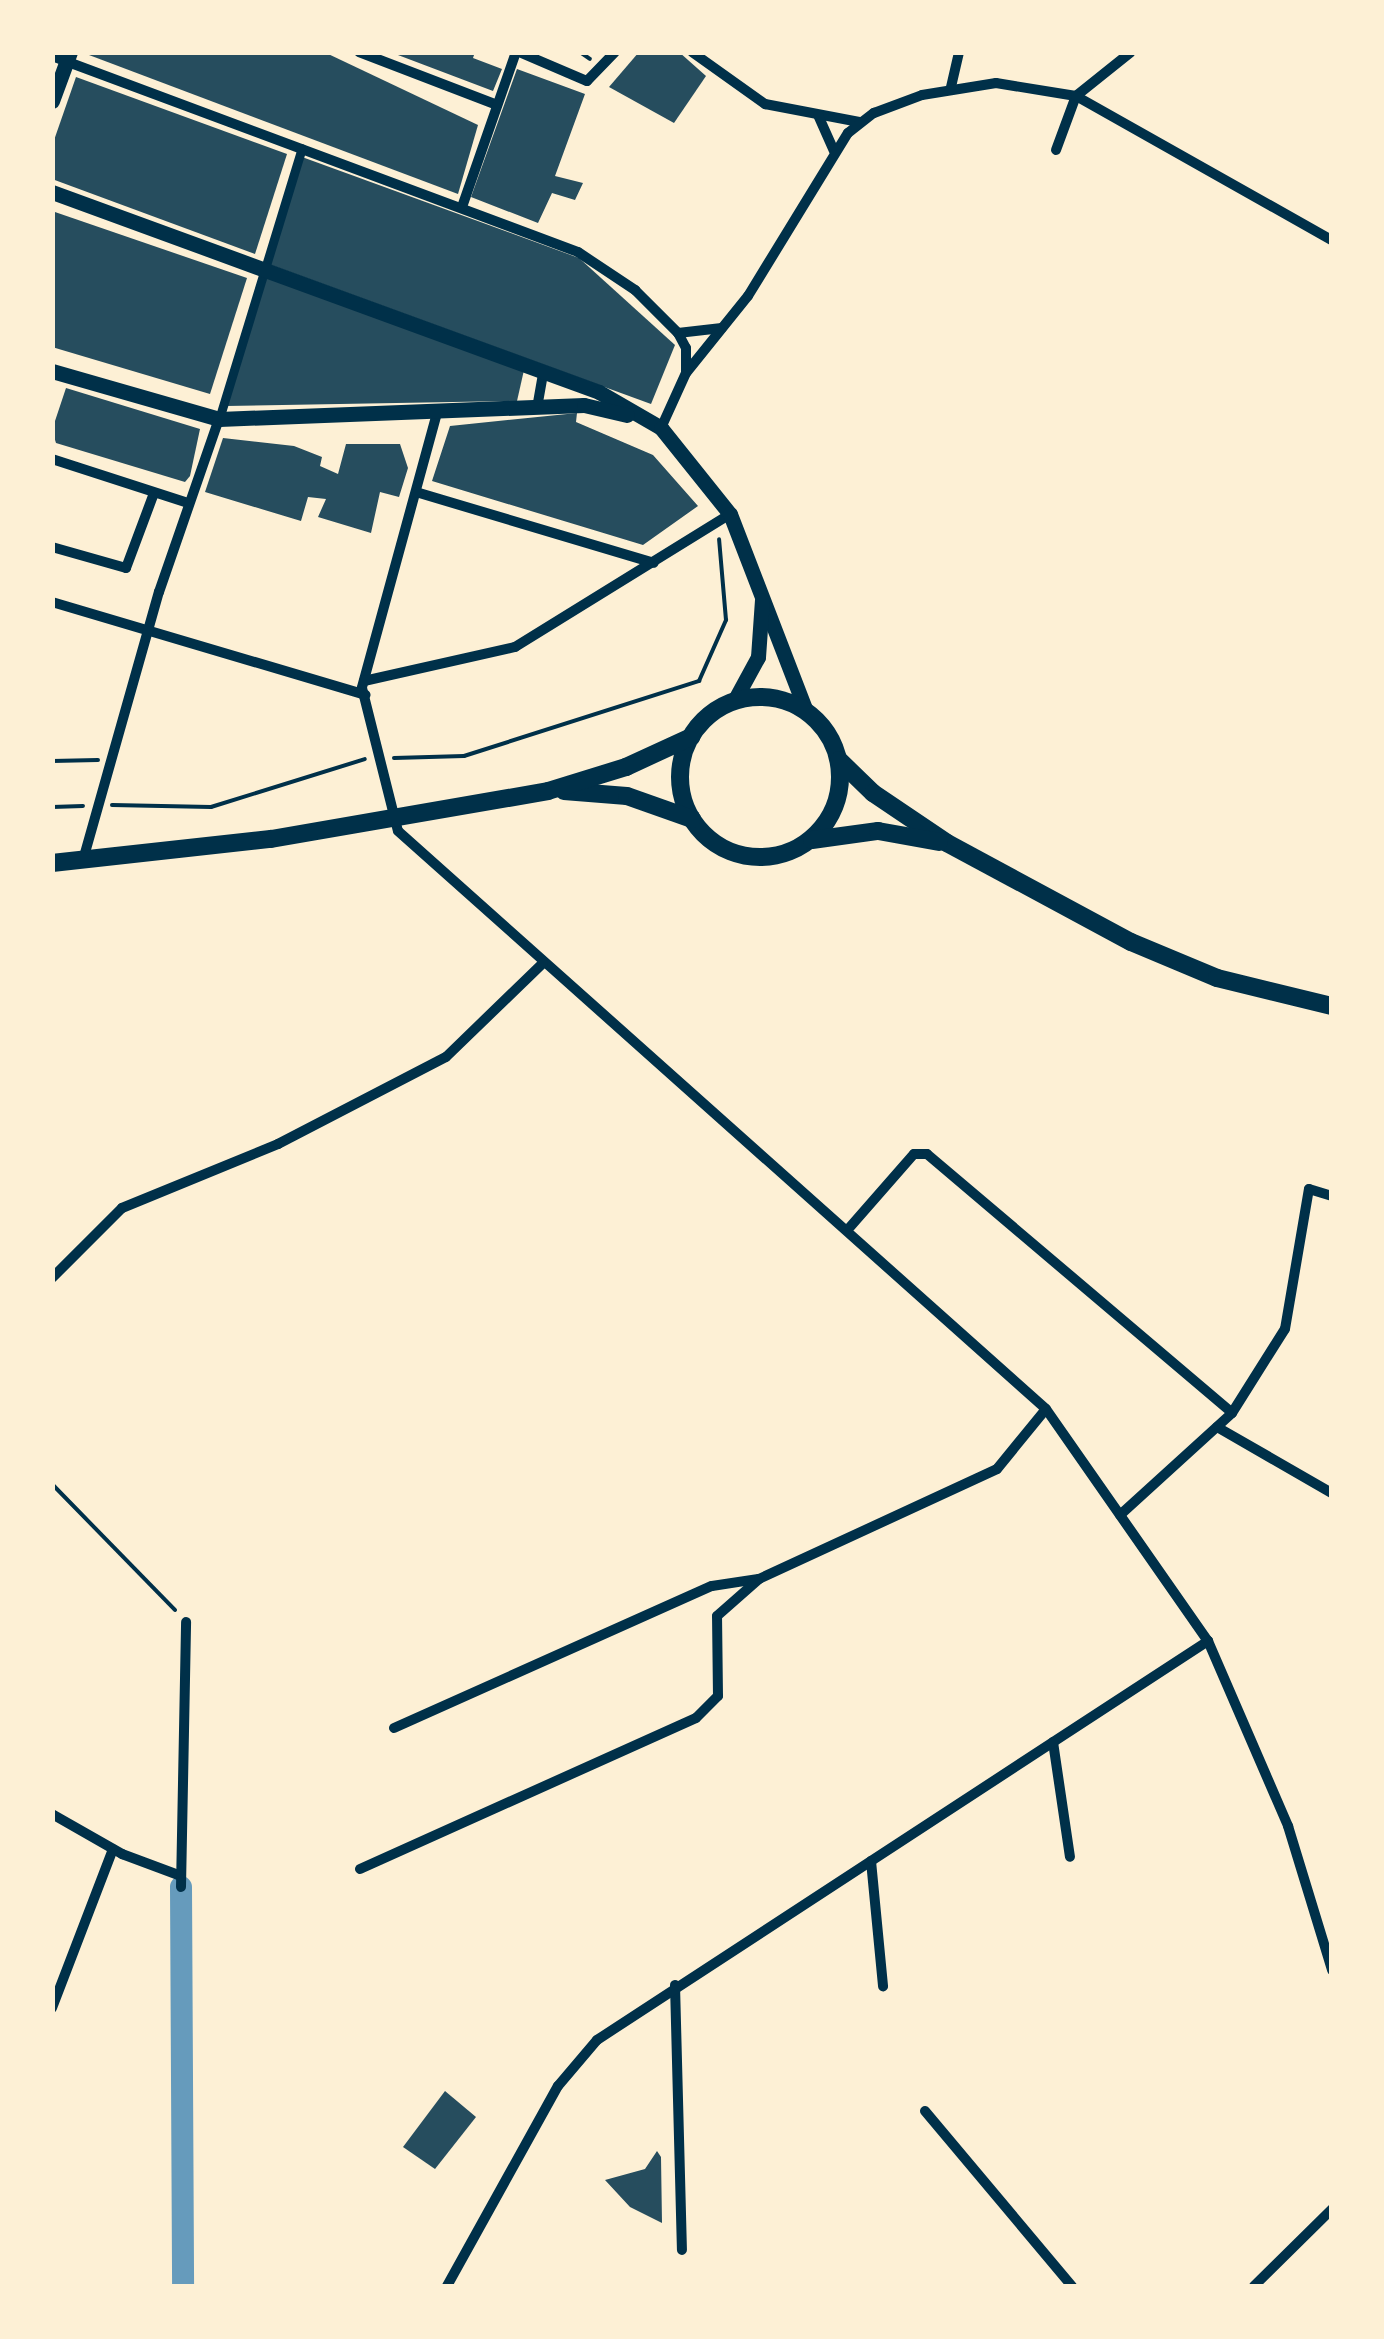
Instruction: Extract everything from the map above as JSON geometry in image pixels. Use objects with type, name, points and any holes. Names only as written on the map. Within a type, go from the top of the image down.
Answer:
[{"type":"main road","points":[[52,863],[392,819],[548,791],[626,767],[690,737],[709,715],[734,701],[771,698],[806,711],[827,732],[839,760],[873,793],[947,843],[1153,952],[1231,982],[1332,1006]]},
{"type":"main road","points":[[690,737],[680,787],[692,819],[715,844],[747,857],[781,855],[812,840],[878,831],[947,843]]},
{"type":"main road","points":[[812,840],[837,804],[839,760]]},
{"type":"main road","points":[[548,791],[627,796],[692,819]]},
{"type":"street","points":[[359,52],[497,105]]},
{"type":"street","points":[[462,207],[518,52],[587,81],[615,52]]},
{"type":"street","points":[[692,52],[765,104],[859,122]]},
{"type":"street","points":[[951,87],[959,52]]},
{"type":"street","points":[[1056,150],[1076,96],[1131,52]]},
{"type":"street","points":[[52,101],[63,56],[578,252],[634,290],[678,333],[686,348],[686,374]]},
{"type":"street","points":[[662,428],[686,374],[723,328],[834,152],[859,122],[951,87],[1024,84],[1076,96],[1332,240]]},
{"type":"street","points":[[818,115],[834,152]]},
{"type":"street","points":[[83,860],[95,804],[148,629],[219,419],[302,148]]},
{"type":"street","points":[[52,192],[599,392],[662,428],[730,514],[806,711]]},
{"type":"street","points":[[678,333],[723,328]]},
{"type":"street","points":[[52,371],[219,419],[584,405],[640,418]]},
{"type":"street","points":[[538,408],[543,372]]},
{"type":"street","points":[[436,413],[364,681],[392,819],[406,843],[850,1227],[1046,1409],[1208,1642],[1288,1826],[1332,1970]]},
{"type":"street","points":[[52,459],[188,503]]},
{"type":"street","points":[[53,551],[126,568],[154,492]]},
{"type":"street","points":[[416,492],[654,563]]},
{"type":"street","points":[[364,681],[515,647],[730,514]]},
{"type":"street","points":[[734,701],[758,657],[762,596]]},
{"type":"street","points":[[52,602],[364,695]]},
{"type":"street","points":[[52,1278],[122,1208],[278,1144],[446,1057],[543,963]]},
{"type":"street","points":[[850,1227],[914,1154],[927,1154],[1232,1413]]},
{"type":"street","points":[[1120,1515],[1232,1413],[1285,1329],[1309,1189],[1332,1196]]},
{"type":"street","points":[[394,1728],[712,1586],[759,1579],[997,1469],[1046,1409]]},
{"type":"street","points":[[1216,1427],[1332,1493]]},
{"type":"street","points":[[360,1870],[696,1718],[718,1696],[717,1616],[759,1579]]},
{"type":"street","points":[[52,1814],[181,1881],[186,1622]]},
{"type":"street","points":[[447,2286],[558,2086],[597,2040],[675,1985],[1208,1642]]},
{"type":"street","points":[[1053,1742],[1070,1857]]},
{"type":"street","points":[[52,2008],[113,1849]]},
{"type":"street","points":[[871,1861],[884,1986]]},
{"type":"street","points":[[675,1985],[682,2250]]},
{"type":"street","points":[[925,2111],[1072,2286]]},
{"type":"street","points":[[1254,2286],[1332,2209]]},
{"type":"path","points":[[52,807],[212,807],[353,759],[464,756],[699,681],[726,620],[722,570]]},
{"type":"path","points":[[52,761],[100,760]]},
{"type":"path","points":[[52,1484],[186,1622]]},
{"type":"building","points":[[81,52],[324,52],[478,125],[458,194]]},
{"type":"building","points":[[390,52],[475,52],[473,58],[502,69],[493,91]]},
{"type":"building","points":[[639,52],[679,52],[706,76],[674,123],[609,87]]},
{"type":"building","points":[[517,69],[585,94],[555,176],[583,183],[575,200],[552,193],[538,223],[471,197]]},
{"type":"building","points":[[76,77],[287,154],[255,254],[52,179],[52,146]]},
{"type":"building","points":[[302,157],[579,258],[675,345],[651,404],[268,264]]},
{"type":"building","points":[[52,211],[247,278],[210,394],[52,347]]},
{"type":"building","points":[[267,277],[524,370],[517,401],[226,406]]},
{"type":"building","points":[[66,388],[200,429],[190,476],[185,482],[56,443],[52,430]]},
{"type":"building","points":[[577,413],[576,422],[653,455],[698,506],[643,545],[432,481],[450,426]]},
{"type":"building","points":[[223,438],[294,446],[322,457],[320,466],[338,474],[346,444],[400,444],[408,468],[399,497],[380,492],[371,533],[318,517],[326,499],[308,497],[301,521],[205,492]]},
{"type":"building","points":[[445,2091],[476,2117],[435,2169],[403,2147]]},
{"type":"building","points":[[657,2151],[661,2157],[662,2223],[630,2207],[605,2180],[645,2169]]},
{"type":"waterway","points":[[181,1887],[183,2286]]}]
